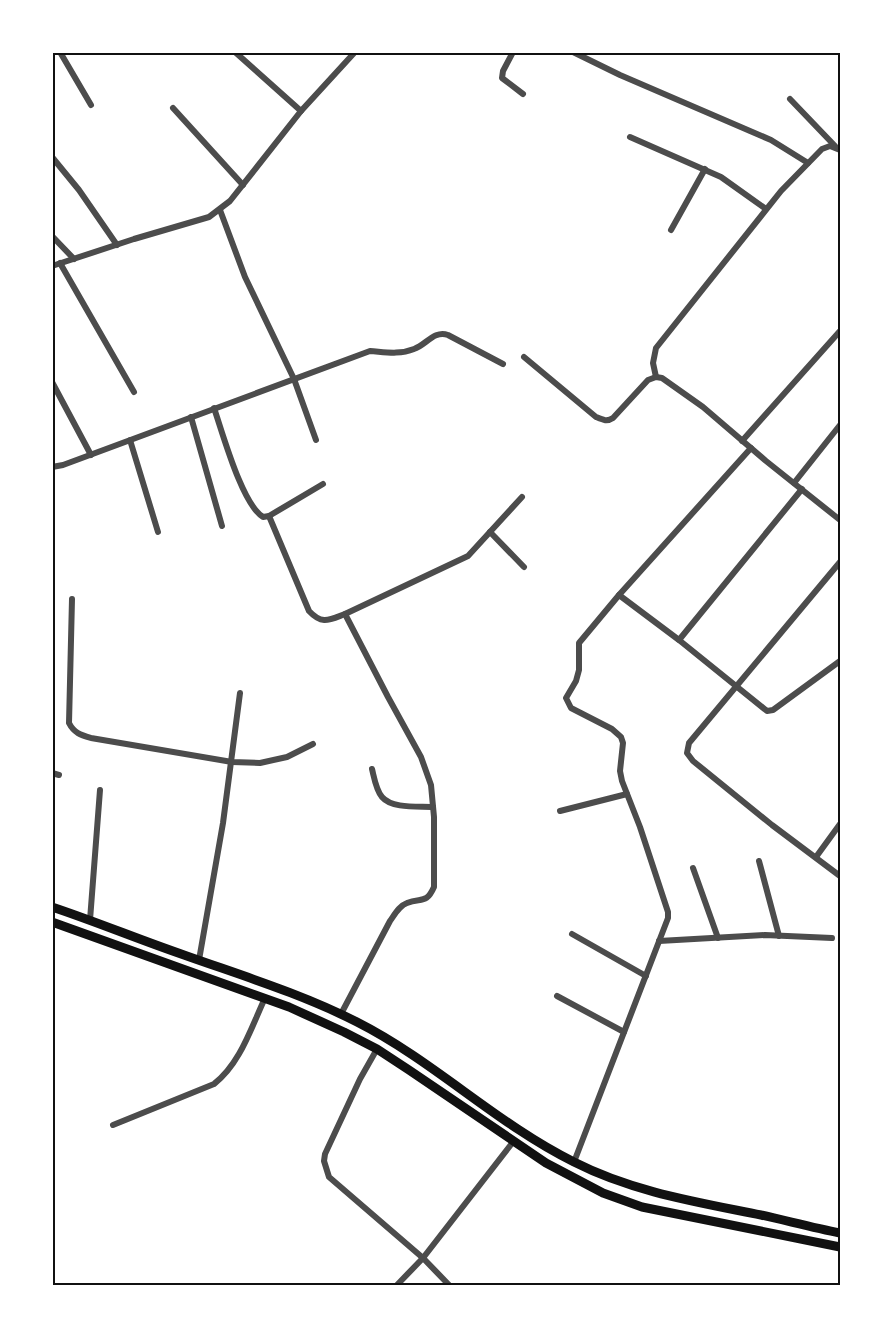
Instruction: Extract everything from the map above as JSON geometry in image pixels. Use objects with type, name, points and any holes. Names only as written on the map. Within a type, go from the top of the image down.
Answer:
[{"type":"highway","points":[[52,907],[279,988],[341,1014],[398,1045],[531,1138],[574,1162],[616,1180],[651,1192],[840,1233]]},
{"type":"highway","points":[[52,922],[318,1019],[377,1049],[513,1142],[570,1177],[603,1193],[642,1207],[840,1246]]},
{"type":"street","points":[[60,52],[91,105]]},
{"type":"street","points":[[235,52],[302,111]]},
{"type":"street","points":[[52,266],[209,217],[220,210],[230,201],[302,111],[355,52]]},
{"type":"street","points":[[513,52],[503,71],[502,78],[523,94]]},
{"type":"street","points":[[573,52],[630,80],[771,140],[808,163]]},
{"type":"street","points":[[790,99],[838,149]]},
{"type":"street","points":[[173,108],[243,185]]},
{"type":"street","points":[[630,137],[705,169],[732,184],[766,209]]},
{"type":"street","points":[[656,377],[653,357],[656,348],[766,209],[822,149],[830,146],[838,149]]},
{"type":"street","points":[[52,157],[79,190],[117,245]]},
{"type":"street","points":[[671,230],[705,169]]},
{"type":"street","points":[[220,210],[245,277],[294,379],[316,440]]},
{"type":"street","points":[[52,236],[74,259]]},
{"type":"street","points":[[60,263],[134,392]]},
{"type":"street","points":[[742,441],[840,331]]},
{"type":"street","points":[[52,467],[91,455],[370,351],[396,353],[417,348],[437,334],[444,333],[503,364]]},
{"type":"street","points":[[524,357],[602,420],[608,421],[613,418],[648,380],[656,377],[674,384],[840,520]]},
{"type":"street","points":[[52,382],[91,455]]},
{"type":"street","points":[[214,408],[247,499],[256,513],[263,517],[269,516],[323,484]]},
{"type":"street","points":[[191,417],[222,526]]},
{"type":"street","points":[[794,483],[840,425]]},
{"type":"street","points":[[130,440],[158,532]]},
{"type":"street","points":[[574,1162],[668,918],[668,912],[620,771],[623,743],[621,737],[612,729],[571,708],[566,698],[576,681],[579,670],[579,643],[751,448]]},
{"type":"street","points":[[680,640],[802,489]]},
{"type":"street","points":[[269,516],[309,611],[316,619],[325,621],[345,614],[468,556],[522,497]]},
{"type":"street","points":[[490,532],[524,567]]},
{"type":"street","points":[[840,562],[689,743],[687,753],[693,761],[840,876]]},
{"type":"street","points":[[619,595],[680,640],[767,711],[773,710],[840,662]]},
{"type":"street","points":[[72,598],[69,723],[73,730],[91,738],[232,762],[271,761],[286,757],[313,744]]},
{"type":"street","points":[[341,1014],[390,921],[400,907],[408,902],[423,901],[430,896],[434,887],[431,785],[421,757],[345,614]]},
{"type":"street","points":[[198,960],[223,823],[240,693]]},
{"type":"street","points":[[372,769],[380,796],[387,801],[396,805],[433,807]]},
{"type":"street","points":[[90,920],[100,790]]},
{"type":"street","points":[[560,811],[627,794]]},
{"type":"street","points":[[816,857],[840,824]]},
{"type":"street","points":[[759,861],[779,936]]},
{"type":"street","points":[[693,868],[717,938]]},
{"type":"street","points":[[572,934],[646,976]]},
{"type":"street","points":[[660,941],[779,936],[832,938]]},
{"type":"street","points":[[557,996],[624,1032]]},
{"type":"street","points":[[113,1125],[214,1084],[224,1076],[235,1062],[265,998]]},
{"type":"street","points":[[377,1049],[360,1079],[325,1154],[324,1161],[329,1177],[338,1186],[423,1258],[450,1286]]},
{"type":"street","points":[[396,1286],[423,1258],[513,1142]]}]
